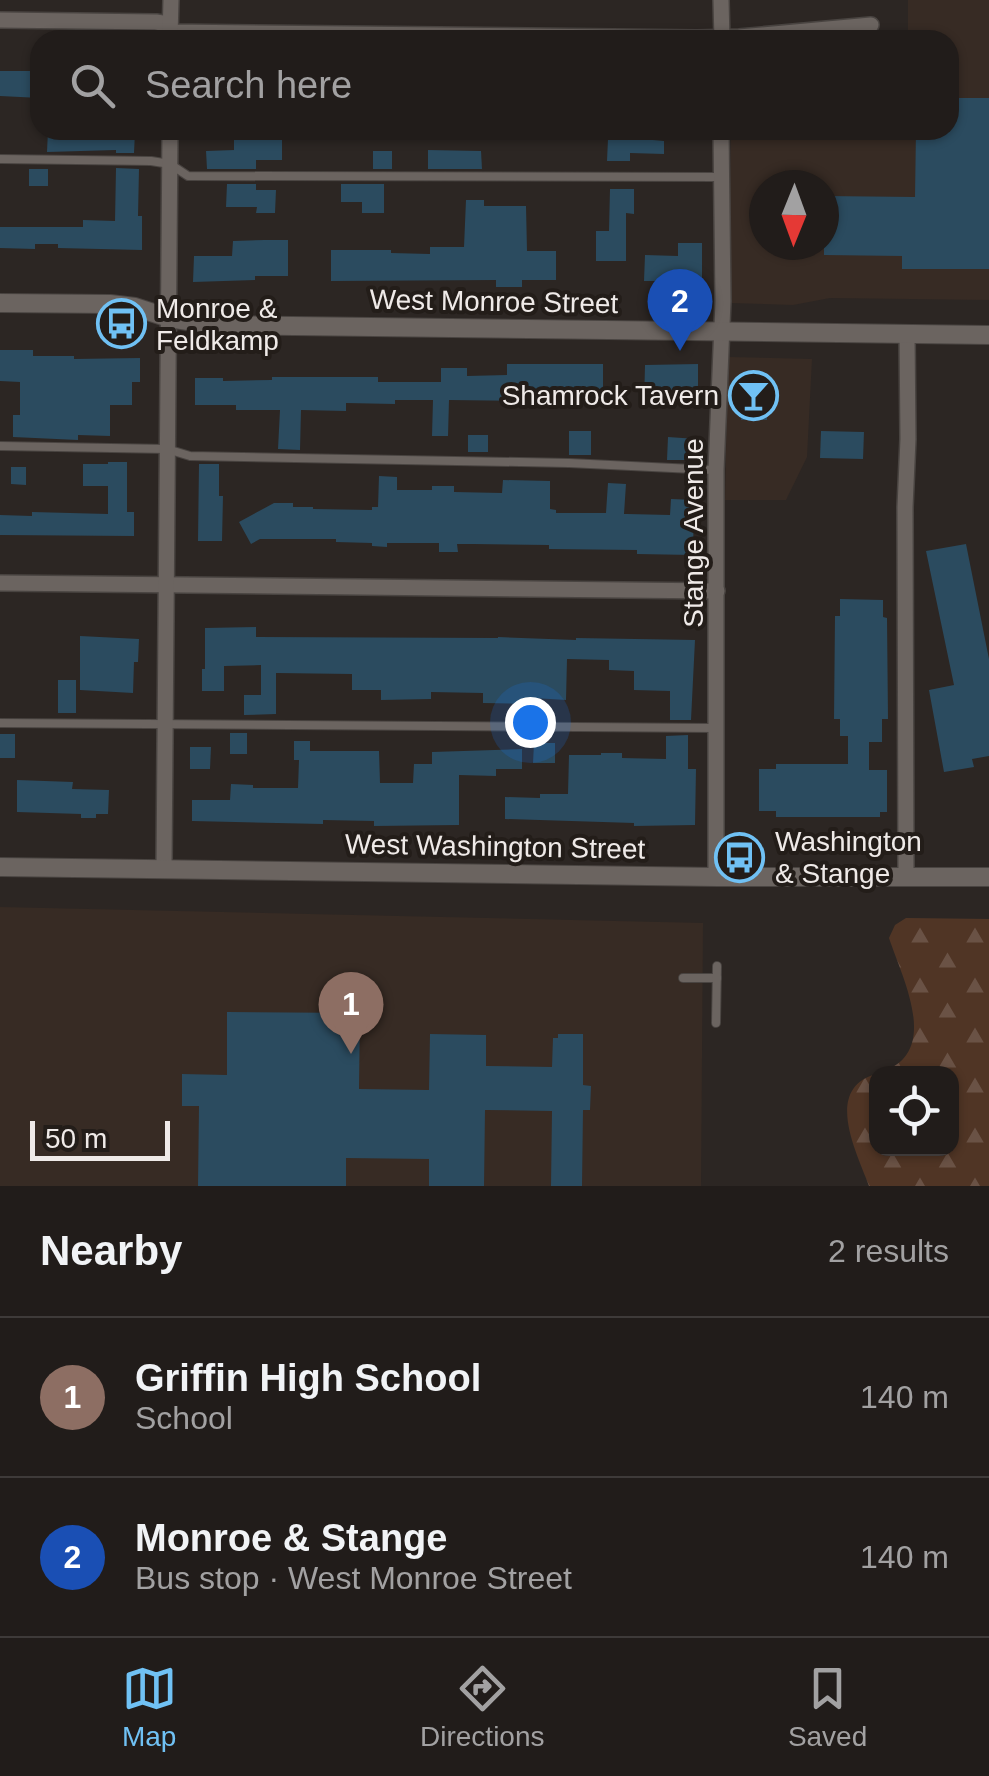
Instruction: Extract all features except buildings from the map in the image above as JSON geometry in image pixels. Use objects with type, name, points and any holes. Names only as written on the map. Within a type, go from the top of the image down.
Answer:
[{"type":"street","points":[[170,30],[171,0]]},
{"type":"street","points":[[721,0],[722,30]]},
{"type":"street","points":[[0,20],[156,22],[166,30]]},
{"type":"street","points":[[825,30],[871,26]]},
{"type":"street","points":[[164,868],[170,140]]},
{"type":"street","name":"Stange Avenue","points":[[716,877],[716,470],[723,301],[720,140]]},
{"type":"street","name":"West Monroe Street","points":[[0,303],[110,304],[214,325],[989,334]]},
{"type":"street","points":[[906,877],[907,334]]},
{"type":"street","points":[[0,583],[717,591]]},
{"type":"street","name":"West Washington Street","points":[[0,867],[989,877]]},
{"type":"lane","points":[[0,159],[151,161],[170,164],[188,176],[720,177]]},
{"type":"lane","points":[[0,446],[167,449],[190,456],[569,463],[716,470]]},
{"type":"lane","points":[[0,722],[717,728]]},
{"type":"lane","points":[[716,1022],[717,966]]},
{"type":"lane","points":[[683,978],[716,978]]},
{"type":"shaded area","points":[[908,0],[989,0],[989,300],[830,298],[793,305],[729,303],[731,140],[959,140],[959,30],[908,30]]},
{"type":"shaded area","points":[[728,357],[812,359],[807,457],[786,500],[725,500]]},
{"type":"shaded area","points":[[0,907],[703,923],[701,1186],[0,1186]]},
{"type":"green space","points":[[906,918],[989,919],[989,1186],[869,1186],[852,1140],[847,1107],[851,1093],[869,1078],[869,1156],[959,1156],[959,1066],[894,1066],[909,1050],[914,1033],[909,994],[889,938],[895,925]]},
{"type":"place","name":"Monroe & Feldkamp","points":[[121,324]]},
{"type":"place","name":"Monroe & Stange","points":[[680,351]]},
{"type":"place","name":"Shamrock Tavern","points":[[754,395]]},
{"type":"place","name":"Washington & Stange","points":[[740,857]]},
{"type":"place","name":"Griffin High School","points":[[351,1054]]}]
